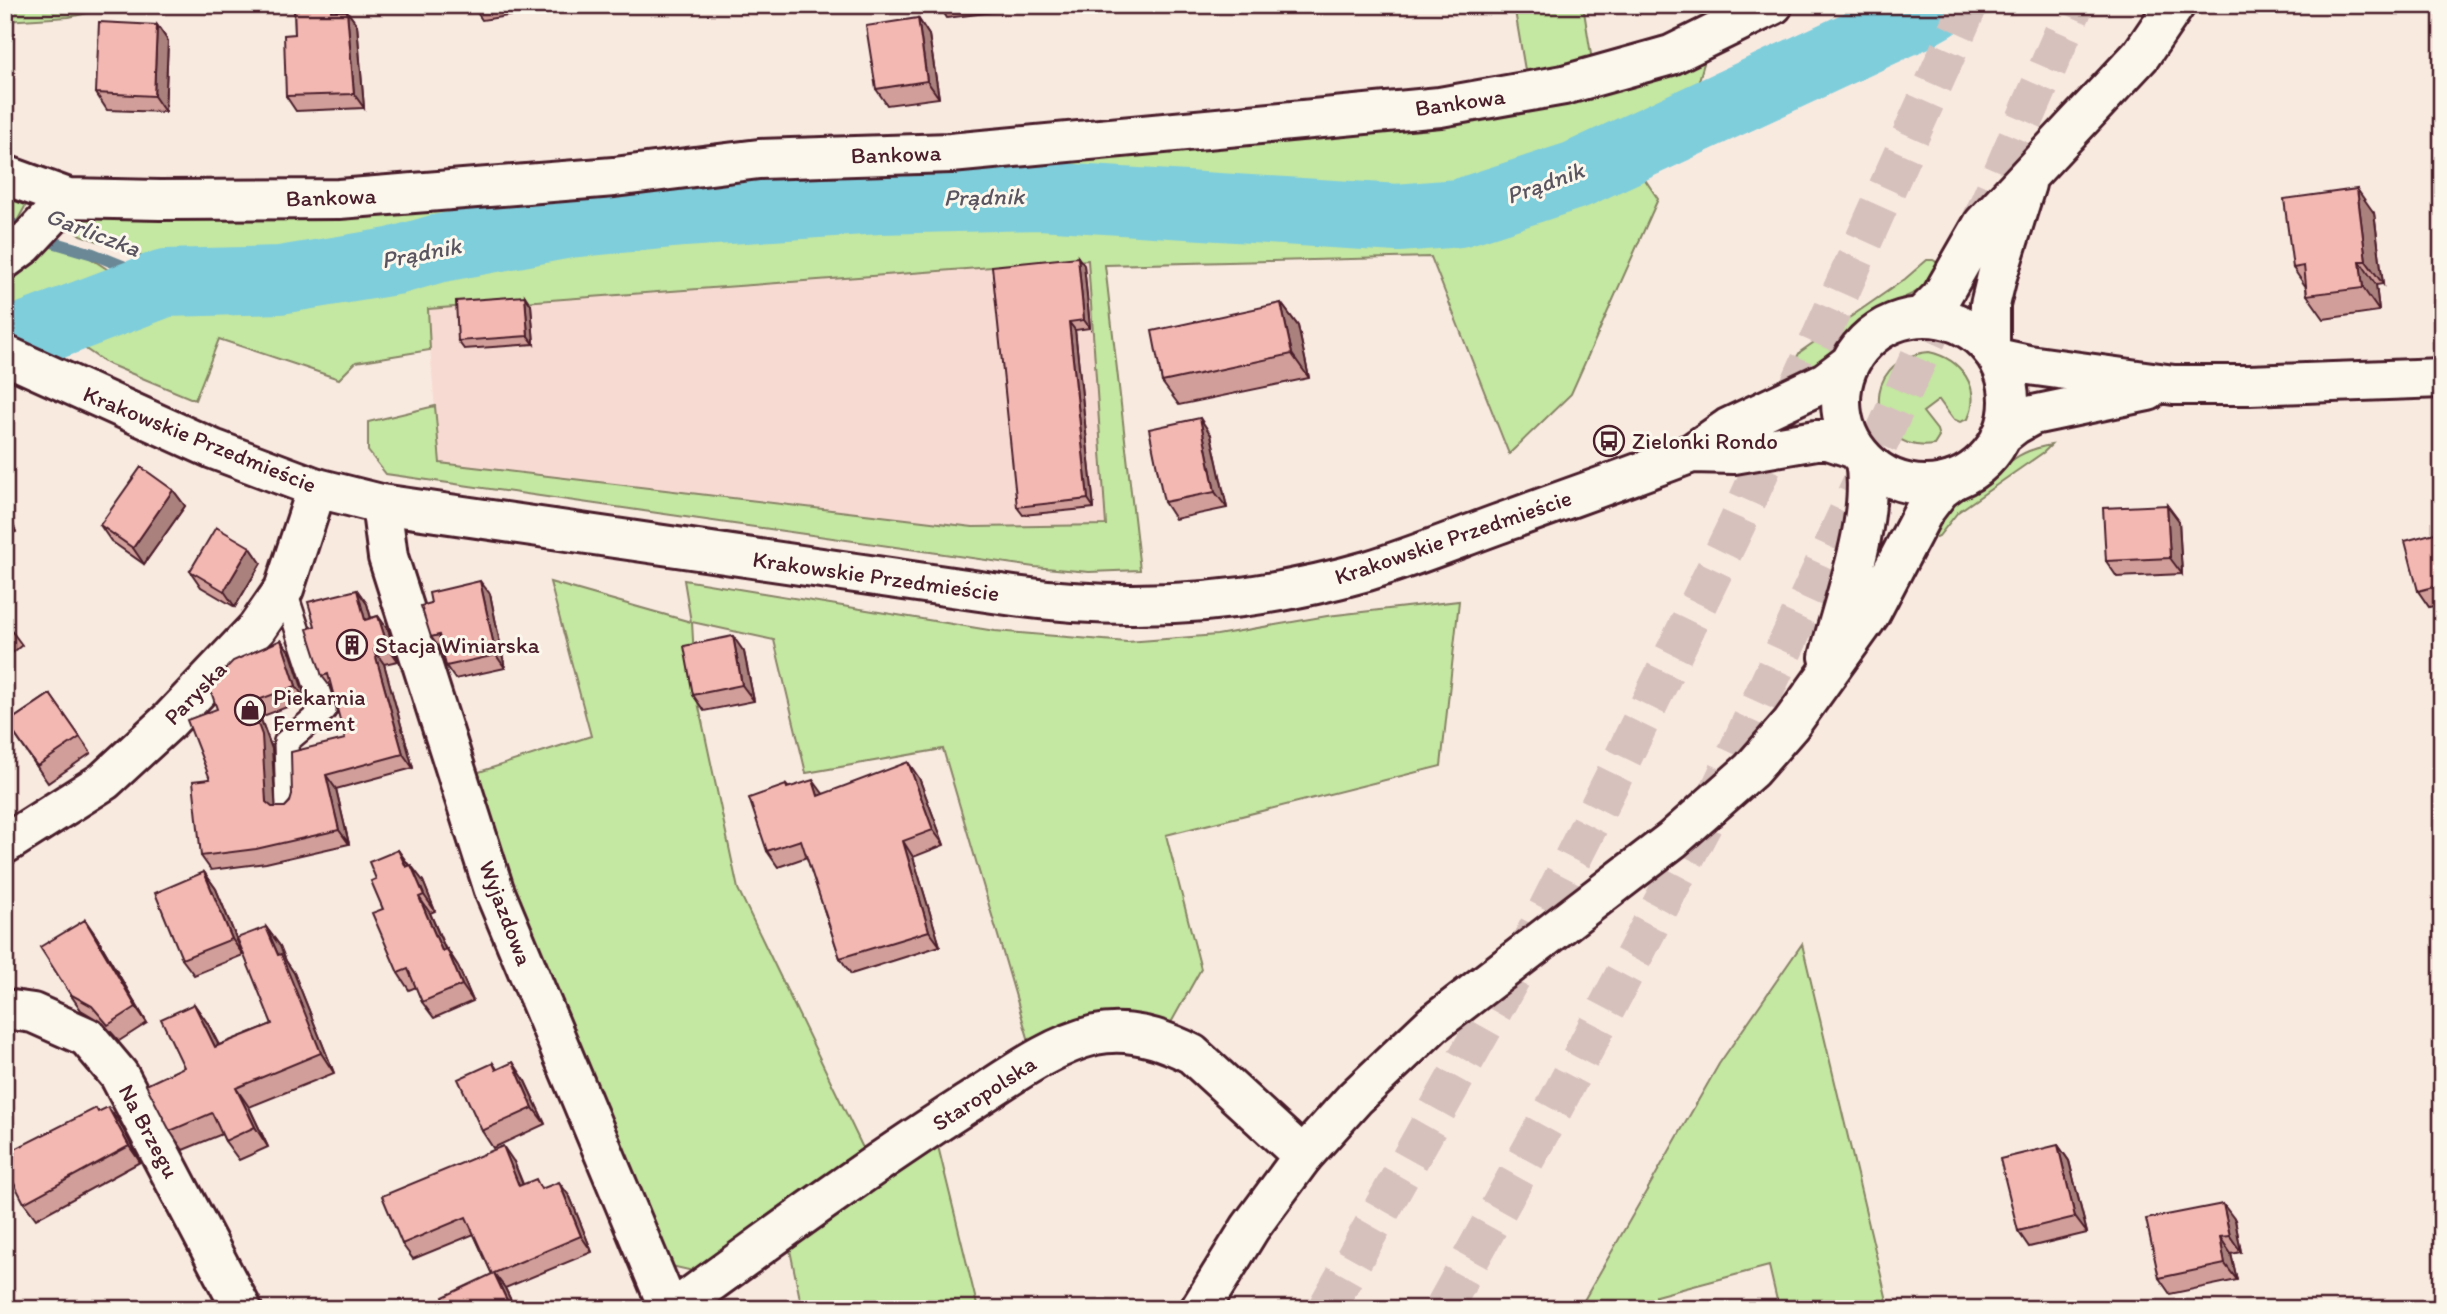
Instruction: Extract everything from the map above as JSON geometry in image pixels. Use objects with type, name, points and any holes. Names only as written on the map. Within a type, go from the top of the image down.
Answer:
[{"type":"street","name":"Bankowa","points":[[5,175],[68,198],[352,198],[590,180],[759,159],[951,153],[1440,107],[1564,85],[1671,55],[1773,5]]},
{"type":"street","points":[[1921,317],[1941,297],[1983,224],[2141,55],[2175,5]]},
{"type":"street","points":[[1199,1309],[1250,1228],[1303,1156],[1355,1098],[1433,1024],[1661,849],[1751,770],[1791,724],[1870,614],[1924,511],[1940,491],[1952,481],[1979,467],[1989,456],[2001,436],[2008,415],[2009,401],[2008,386],[1994,353],[1990,305],[2027,179]]},
{"type":"street","points":[[14,252],[68,198]]},
{"type":"street","points":[[1952,481],[1922,486],[1906,484],[1877,471],[1860,455],[1846,433],[1841,398],[1849,363],[1862,345],[1879,331],[1899,321],[1921,317],[1952,321],[1966,328],[1994,353],[2029,365],[2175,385],[2442,378]]},
{"type":"street","name":"Krakowskie Przedmieście","points":[[5,355],[213,449],[317,488],[381,504],[1025,598],[1070,603],[1155,605],[1211,601],[1262,593],[1366,571],[1692,453],[1728,428],[1825,382],[1849,363]]},
{"type":"street","points":[[2001,436],[2033,415],[2175,385]]},
{"type":"street","name":"Krakowskie Przedmieście","points":[[1692,453],[1734,454],[1828,440],[1860,455]]},
{"type":"street","points":[[1825,676],[1863,527],[1868,488],[1860,455]]},
{"type":"street","name":"Paryska","points":[[5,844],[104,781],[169,721],[257,628],[284,589],[317,488]]},
{"type":"street","name":"Wyjazdowa","points":[[381,504],[388,556],[494,890],[672,1309]]},
{"type":"street","name":"Na Brzegu","points":[[5,1009],[33,1013],[87,1037],[119,1074],[242,1309]]},
{"type":"street","name":"Staropolska","points":[[672,1309],[889,1154],[1054,1049],[1096,1035],[1120,1032],[1174,1045],[1192,1054],[1303,1156]]},
{"type":"lane","points":[[284,589],[324,710],[286,742],[288,809]]},
{"type":"shaded area","points":[[1089,260],[1106,525],[973,527],[439,463],[427,309]]},
{"type":"green space","points":[[5,5],[125,5],[69,17],[5,21]]},
{"type":"green space","points":[[1514,5],[1583,5],[1593,67],[1527,82]]},
{"type":"green space","points":[[1709,46],[1693,101],[1520,179],[1424,202],[963,181],[701,194],[701,176],[1062,159]]},
{"type":"green space","points":[[1640,172],[1658,199],[1571,394],[1509,454],[1431,257],[1105,265],[1140,570],[1089,572],[1034,567],[386,474],[368,451],[368,422],[435,406],[440,463],[973,527],[1106,525],[1088,260],[428,309],[430,350],[356,362],[339,379],[219,339],[195,400],[106,363],[71,339],[124,313],[198,294],[312,283],[771,227],[967,223],[1405,241],[1467,234]]},
{"type":"green space","points":[[5,194],[27,203],[5,243]]},
{"type":"green space","points":[[483,205],[489,221],[318,259],[166,265],[80,235],[64,220],[95,215]]},
{"type":"green space","points":[[44,243],[84,254],[113,273],[90,284],[52,314],[27,325],[5,316],[5,282]]},
{"type":"green space","points":[[1927,260],[1942,265],[1921,290],[1872,312],[1852,329],[1835,352],[1819,366],[1792,377],[1794,362],[1800,352],[1905,279]]},
{"type":"green space","points":[[1929,352],[1951,361],[1966,376],[1972,407],[1968,419],[1960,422],[1953,419],[1939,400],[1923,412],[1939,437],[1934,445],[1912,444],[1895,436],[1884,422],[1879,404],[1881,387],[1890,370],[1906,358]]},
{"type":"green space","points":[[2051,445],[1958,512],[1939,536],[1930,540],[1942,515],[1956,500],[1979,487],[2020,455]]},
{"type":"green space","points":[[684,580],[995,631],[1127,642],[1217,635],[1327,616],[1459,601],[1441,766],[1166,835],[1201,969],[1168,1028],[1128,1013],[1065,1029],[1031,1048],[943,749],[806,773],[774,640],[692,622],[696,693],[738,889],[863,1148],[780,1211],[693,1271],[671,1266],[533,940],[476,773],[591,736],[550,582],[691,622]]},
{"type":"green space","points":[[1802,944],[1889,1309],[1779,1309],[1769,1266],[1656,1296],[1658,1309],[1579,1309],[1719,1064]]},
{"type":"green space","points":[[936,1138],[978,1309],[802,1309],[788,1240]]},
{"type":"building","points":[[294,5],[331,5],[331,11],[347,11],[354,94],[286,96],[284,35],[295,34]]},
{"type":"building","points":[[918,18],[927,81],[876,89],[866,26]]},
{"type":"building","points":[[99,22],[157,25],[154,96],[96,93]]},
{"type":"building","points":[[2357,189],[2366,261],[2360,261],[2363,288],[2307,295],[2304,266],[2293,268],[2284,199]]},
{"type":"building","points":[[2438,196],[2442,196],[2442,231]]},
{"type":"building","points":[[1078,257],[1084,320],[1069,322],[1088,499],[1017,507],[992,266]]},
{"type":"building","points":[[525,296],[528,336],[458,341],[456,301]]},
{"type":"building","points":[[1281,303],[1292,354],[1162,382],[1152,331]]},
{"type":"building","points":[[1200,418],[1215,492],[1164,502],[1149,429]]},
{"type":"building","points":[[141,467],[173,490],[133,548],[100,525]]},
{"type":"building","points":[[2167,505],[2170,558],[2106,561],[2103,508]]},
{"type":"building","points":[[216,527],[250,547],[224,591],[190,571]]},
{"type":"building","points":[[2442,531],[2442,585],[2418,591],[2405,541]]},
{"type":"building","points":[[480,581],[496,655],[446,666],[439,635],[431,637],[421,606],[431,603],[429,593]]},
{"type":"building","points":[[357,590],[365,620],[378,616],[388,647],[374,650],[403,754],[326,775],[339,830],[256,849],[201,856],[193,781],[210,779],[187,720],[217,709],[209,686],[233,661],[281,640],[296,686],[250,703],[262,735],[266,802],[272,807],[285,807],[292,795],[291,752],[345,739],[328,674],[322,676],[307,629],[315,626],[308,602]]},
{"type":"building","points":[[5,622],[11,629],[5,633]]},
{"type":"building","points":[[733,636],[742,685],[693,695],[684,646]]},
{"type":"building","points":[[50,694],[80,737],[37,766],[7,723]]},
{"type":"building","points":[[908,762],[933,830],[903,841],[929,931],[840,958],[801,840],[767,851],[749,798],[786,785],[787,788],[813,780],[818,796]]},
{"type":"building","points":[[398,850],[406,867],[411,865],[424,895],[419,897],[442,951],[447,949],[462,985],[422,1002],[408,969],[398,973],[372,913],[383,909],[371,881],[376,879],[369,862]]},
{"type":"building","points":[[204,872],[232,939],[182,959],[155,893]]},
{"type":"building","points":[[85,920],[136,1007],[108,1025],[92,1006],[70,994],[40,947]]},
{"type":"building","points":[[266,927],[278,955],[281,954],[321,1053],[236,1088],[255,1127],[225,1141],[212,1113],[170,1131],[146,1085],[184,1067],[161,1019],[194,1004],[215,1047],[272,1024],[237,938]]},
{"type":"building","points":[[513,1062],[533,1108],[482,1131],[458,1079],[493,1063],[496,1070]]},
{"type":"building","points":[[108,1107],[129,1146],[24,1203],[5,1166],[5,1154],[96,1108],[98,1112]]},
{"type":"building","points":[[2058,1145],[2075,1217],[2018,1231],[2000,1159]]},
{"type":"building","points":[[503,1146],[519,1186],[536,1179],[541,1189],[559,1182],[581,1236],[494,1273],[511,1309],[448,1309],[443,1297],[492,1274],[466,1217],[402,1244],[382,1196]]},
{"type":"building","points":[[2223,1204],[2230,1236],[2220,1237],[2225,1264],[2159,1278],[2146,1219]]},
{"type":"waterway","name":"Prądnik","points":[[5,344],[165,283],[280,280],[395,261],[436,249],[569,224],[683,213],[878,200],[1040,196],[1398,218],[1459,213],[1576,175],[1936,5]]},
{"type":"waterway","name":"Garliczka","points":[[5,221],[49,241],[93,254],[165,283]]},
{"type":"tunnel","points":[[1326,1309],[1522,959],[1613,778],[1736,526],[1969,5]]},
{"type":"tunnel","points":[[1979,225],[2075,5]]},
{"type":"tunnel","points":[[1443,1309],[1554,1108],[1704,823],[1952,286]]},
{"type":"place","name":"Zielonki Rondo","points":[[1609,441]]},
{"type":"place","name":"Stacja Winiarska","points":[[352,645]]},
{"type":"place","name":"Piekarnia Ferment","points":[[250,710]]}]
